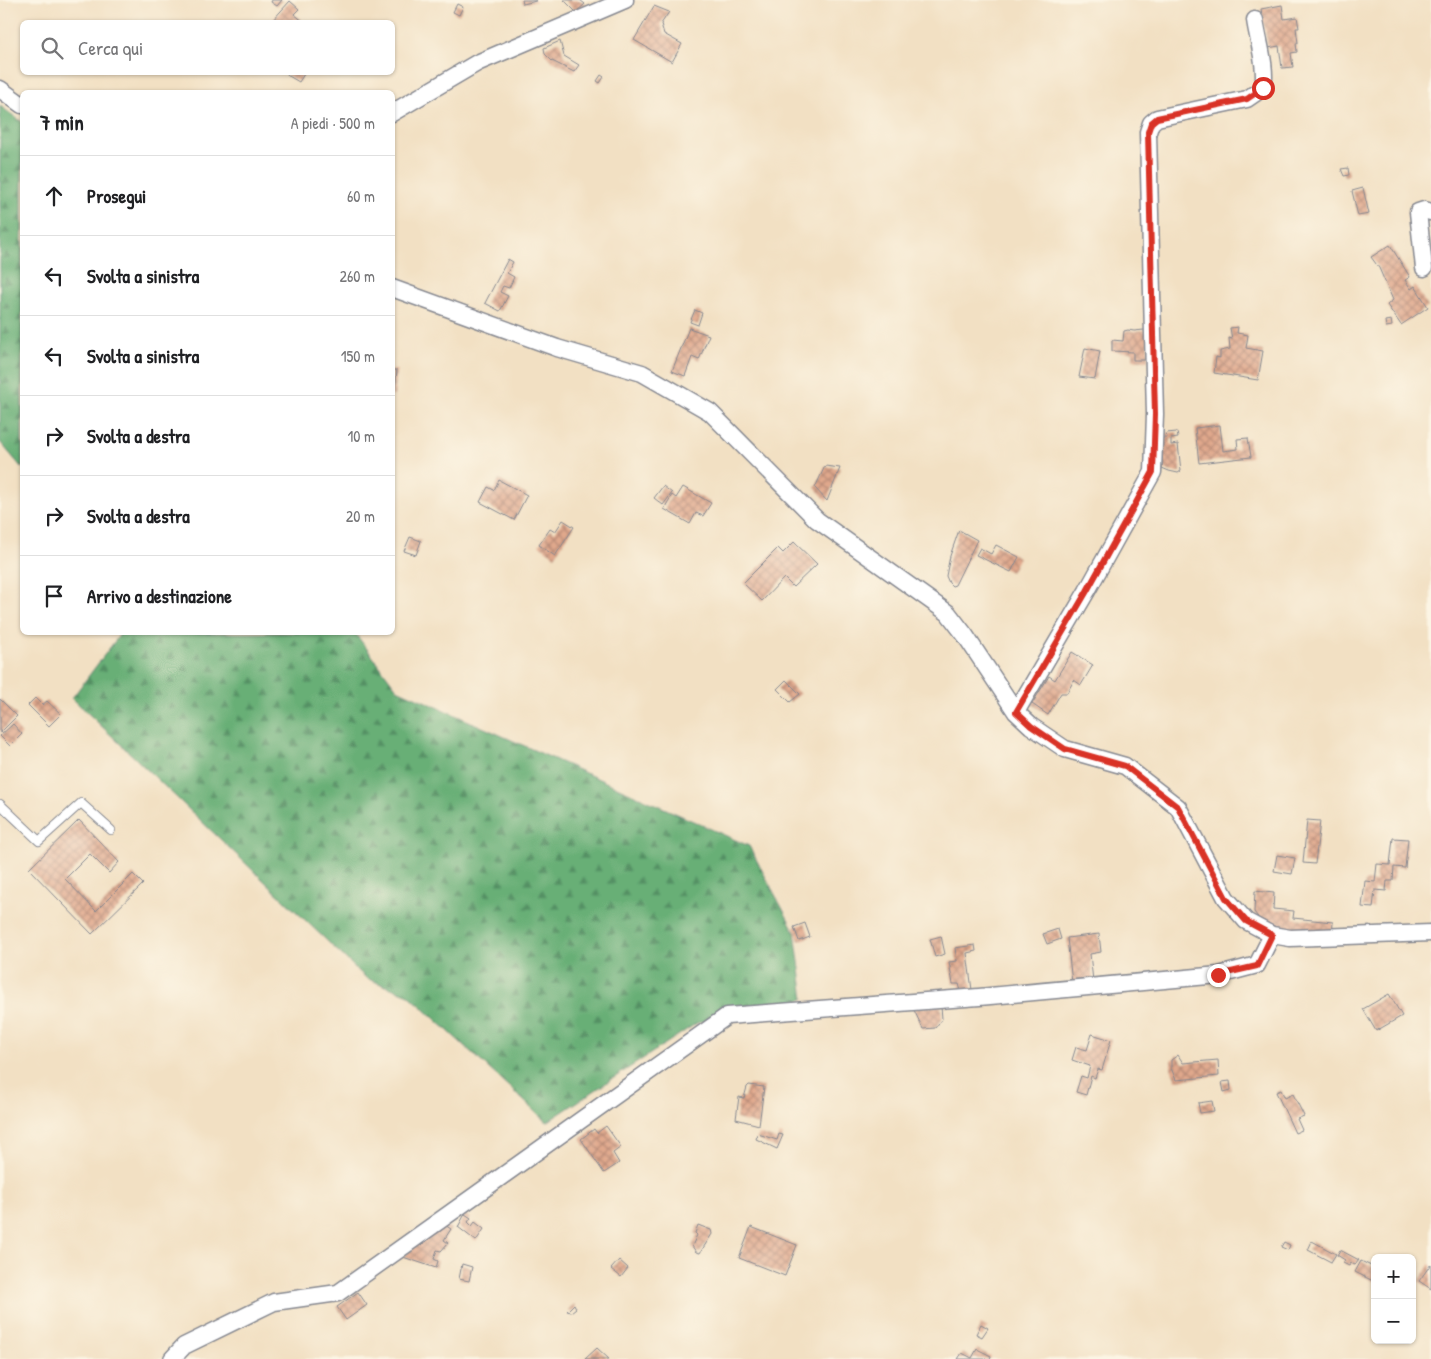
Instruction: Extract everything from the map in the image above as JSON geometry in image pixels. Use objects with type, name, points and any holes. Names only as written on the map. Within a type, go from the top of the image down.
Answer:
[{"type":"street","points":[[395,111],[477,63],[625,0]]},
{"type":"street","points":[[1016,712],[1087,591],[1153,472],[1155,414],[1148,132],[1151,123],[1157,118],[1247,99],[1263,88],[1264,75],[1255,20]]},
{"type":"street","points":[[0,89],[20,104]]},
{"type":"street","points":[[1424,268],[1418,212],[1424,210],[1431,212]]},
{"type":"street","points":[[395,289],[556,348],[642,373],[710,412],[817,520],[948,613],[966,635],[1016,712],[1031,726],[1065,749],[1125,766],[1178,807],[1226,898],[1246,921],[1272,935],[1290,938],[1431,933]]},
{"type":"street","points":[[172,1359],[184,1346],[274,1302],[338,1293],[727,1016],[979,997],[1218,975],[1257,966],[1272,935]]},
{"type":"lane","points":[[0,804],[39,841],[81,803],[111,830]]},
{"type":"green space","points":[[0,106],[20,121],[20,466],[0,442]]},
{"type":"green space","points":[[119,635],[356,635],[397,689],[749,846],[795,932],[804,999],[697,1023],[547,1122],[409,995],[366,978],[72,698]]},
{"type":"building","points":[[272,0],[282,0],[277,6],[271,2]]},
{"type":"building","points":[[522,0],[536,0],[536,1],[523,4]]},
{"type":"building","points":[[564,0],[580,0],[585,4],[576,12]]},
{"type":"building","points":[[290,1],[299,9],[294,14],[302,20],[273,20]]},
{"type":"building","points":[[457,4],[463,7],[459,15],[453,12]]},
{"type":"building","points":[[1282,5],[1284,19],[1297,17],[1299,28],[1296,28],[1297,52],[1291,53],[1293,67],[1282,68],[1279,46],[1268,48],[1261,9]]},
{"type":"building","points":[[654,6],[669,12],[661,24],[664,34],[682,44],[672,62],[634,40]]},
{"type":"building","points":[[560,41],[564,56],[579,65],[574,72],[552,61],[545,54],[544,48]]},
{"type":"building","points":[[287,75],[303,75],[299,82]]},
{"type":"building","points":[[601,75],[604,77],[600,83],[597,81]]},
{"type":"building","points":[[1348,168],[1349,175],[1344,176],[1341,169]]},
{"type":"building","points":[[1363,188],[1369,214],[1358,216],[1352,191]]},
{"type":"building","points":[[1390,245],[1410,277],[1405,280],[1411,289],[1415,286],[1428,307],[1401,325],[1387,305],[1393,300],[1379,268],[1371,257]]},
{"type":"building","points":[[508,259],[513,262],[507,273],[514,277],[509,288],[503,286],[500,292],[508,296],[500,311],[485,303]]},
{"type":"building","points":[[695,310],[702,313],[698,325],[690,322]]},
{"type":"building","points":[[1391,320],[1392,326],[1386,327],[1385,321]]},
{"type":"building","points":[[1238,327],[1237,333],[1248,335],[1246,348],[1263,351],[1258,380],[1214,373],[1216,357],[1220,358],[1220,351],[1230,349],[1229,338],[1232,339],[1230,328]]},
{"type":"building","points":[[689,328],[709,335],[699,360],[692,357],[685,376],[672,371]]},
{"type":"building","points":[[1144,330],[1148,332],[1148,360],[1133,360],[1133,352],[1112,351],[1112,340],[1123,341],[1124,331]]},
{"type":"building","points":[[1085,348],[1100,351],[1095,379],[1079,377]]},
{"type":"building","points":[[395,370],[397,370],[395,387]]},
{"type":"building","points":[[1220,425],[1223,451],[1238,449],[1237,439],[1248,438],[1251,457],[1199,463],[1195,428]]},
{"type":"building","points":[[1177,432],[1178,438],[1171,439],[1171,445],[1178,444],[1181,471],[1178,473],[1162,468],[1162,438],[1167,438],[1166,433]]},
{"type":"building","points":[[825,466],[840,468],[827,501],[815,488]]},
{"type":"building","points":[[499,480],[527,495],[514,520],[480,502],[488,487],[494,490]]},
{"type":"building","points":[[663,486],[672,493],[663,505],[654,498]]},
{"type":"building","points":[[683,487],[711,503],[703,516],[696,513],[690,524],[664,509],[672,495],[676,498]]},
{"type":"building","points":[[563,520],[574,527],[555,556],[539,545],[550,529],[555,532]]},
{"type":"building","points":[[959,530],[977,540],[955,585],[952,586],[946,576],[950,556]]},
{"type":"building","points":[[410,537],[421,541],[416,555],[404,551]]},
{"type":"building","points":[[794,542],[817,564],[793,587],[784,578],[762,601],[743,583],[778,548],[783,553]]},
{"type":"building","points":[[996,545],[1019,557],[1011,572],[976,555],[980,548],[991,554]]},
{"type":"building","points":[[1072,652],[1093,665],[1081,685],[1074,680],[1067,693],[1061,693],[1048,715],[1032,704],[1049,676],[1055,680]]},
{"type":"building","points":[[786,680],[800,694],[790,702],[777,689]]},
{"type":"building","points":[[35,698],[42,705],[47,701],[61,714],[49,726],[28,705]]},
{"type":"building","points":[[0,699],[17,716],[0,733]]},
{"type":"building","points":[[13,724],[22,734],[10,746],[0,736]]},
{"type":"building","points":[[79,820],[119,862],[109,873],[90,854],[65,879],[96,911],[133,874],[143,884],[92,934],[29,869]]},
{"type":"building","points":[[1307,820],[1320,821],[1315,864],[1303,863]]},
{"type":"building","points":[[1393,838],[1408,839],[1405,868],[1394,867],[1393,881],[1387,881],[1386,891],[1375,890],[1373,908],[1362,907],[1365,881],[1375,882],[1377,864],[1390,865]]},
{"type":"building","points":[[1277,855],[1295,858],[1292,874],[1274,871]]},
{"type":"building","points":[[1255,891],[1274,893],[1273,909],[1294,911],[1293,918],[1333,922],[1332,936],[1298,933],[1261,921],[1254,912]]},
{"type":"building","points":[[805,923],[810,937],[799,941],[794,927]]},
{"type":"building","points":[[1058,929],[1061,939],[1047,944],[1043,934]]},
{"type":"building","points":[[1099,934],[1101,952],[1090,954],[1093,981],[1072,983],[1067,938]]},
{"type":"building","points":[[941,936],[945,954],[935,957],[930,939]]},
{"type":"building","points":[[975,945],[976,951],[967,953],[972,990],[961,991],[959,984],[953,984],[949,962],[957,961],[955,948]]},
{"type":"building","points":[[1389,994],[1402,1016],[1376,1031],[1363,1009]]},
{"type":"building","points":[[941,1006],[942,1019],[935,1028],[923,1029],[913,1008]]},
{"type":"building","points":[[1092,1034],[1111,1040],[1102,1070],[1098,1069],[1095,1078],[1091,1076],[1086,1095],[1076,1092],[1081,1076],[1087,1078],[1090,1066],[1072,1060],[1076,1047],[1087,1050]]},
{"type":"building","points":[[1178,1055],[1183,1063],[1218,1060],[1219,1076],[1176,1080],[1171,1068],[1171,1060]]},
{"type":"building","points":[[1230,1081],[1231,1090],[1224,1092],[1222,1082]]},
{"type":"building","points":[[749,1085],[764,1087],[759,1125],[736,1119],[739,1097],[744,1098]]},
{"type":"building","points":[[1281,1090],[1285,1098],[1293,1094],[1304,1116],[1297,1119],[1302,1130],[1295,1133],[1276,1092]]},
{"type":"building","points":[[1212,1101],[1214,1111],[1200,1113],[1198,1103]]},
{"type":"building","points":[[606,1126],[621,1147],[613,1153],[619,1163],[604,1173],[581,1139],[594,1129],[597,1133]]},
{"type":"building","points":[[758,1134],[777,1140],[779,1134],[783,1135],[777,1149],[756,1139]]},
{"type":"building","points":[[465,1214],[471,1218],[468,1222],[472,1226],[475,1222],[484,1229],[476,1241],[458,1227]]},
{"type":"building","points":[[440,1222],[451,1229],[444,1240],[448,1243],[441,1251],[437,1250],[434,1259],[438,1261],[436,1268],[403,1257]]},
{"type":"building","points":[[698,1225],[711,1230],[712,1234],[700,1253],[696,1252],[692,1246],[697,1235],[695,1233]]},
{"type":"building","points":[[751,1227],[797,1245],[785,1276],[739,1258]]},
{"type":"building","points":[[1312,1241],[1336,1254],[1331,1262],[1308,1250]]},
{"type":"building","points":[[1284,1242],[1290,1245],[1288,1250],[1281,1247]]},
{"type":"building","points":[[1340,1250],[1359,1260],[1355,1265],[1351,1263],[1349,1266],[1343,1263],[1345,1260],[1337,1255]]},
{"type":"building","points":[[619,1260],[628,1268],[621,1277],[611,1269]]},
{"type":"building","points":[[1361,1261],[1371,1266],[1371,1280],[1355,1272]]},
{"type":"building","points":[[462,1264],[472,1267],[469,1281],[459,1279]]},
{"type":"building","points":[[1431,1264],[1431,1289],[1419,1281]]},
{"type":"building","points":[[358,1292],[367,1305],[346,1320],[337,1307]]},
{"type":"building","points":[[574,1304],[576,1308],[571,1312],[567,1311]]},
{"type":"building","points":[[981,1324],[988,1328],[982,1337],[976,1334]]},
{"type":"building","points":[[597,1348],[609,1359],[585,1359]]},
{"type":"building","points":[[977,1349],[991,1356],[990,1359],[958,1359],[962,1353],[972,1358]]},
{"type":"route","points":[[1218,975],[1257,966],[1272,935],[1246,921],[1226,898],[1178,807],[1125,766],[1065,749],[1031,726],[1016,712],[1087,591],[1153,472],[1155,414],[1153,397],[1148,132],[1151,123],[1157,118],[1247,99],[1263,88]]}]
